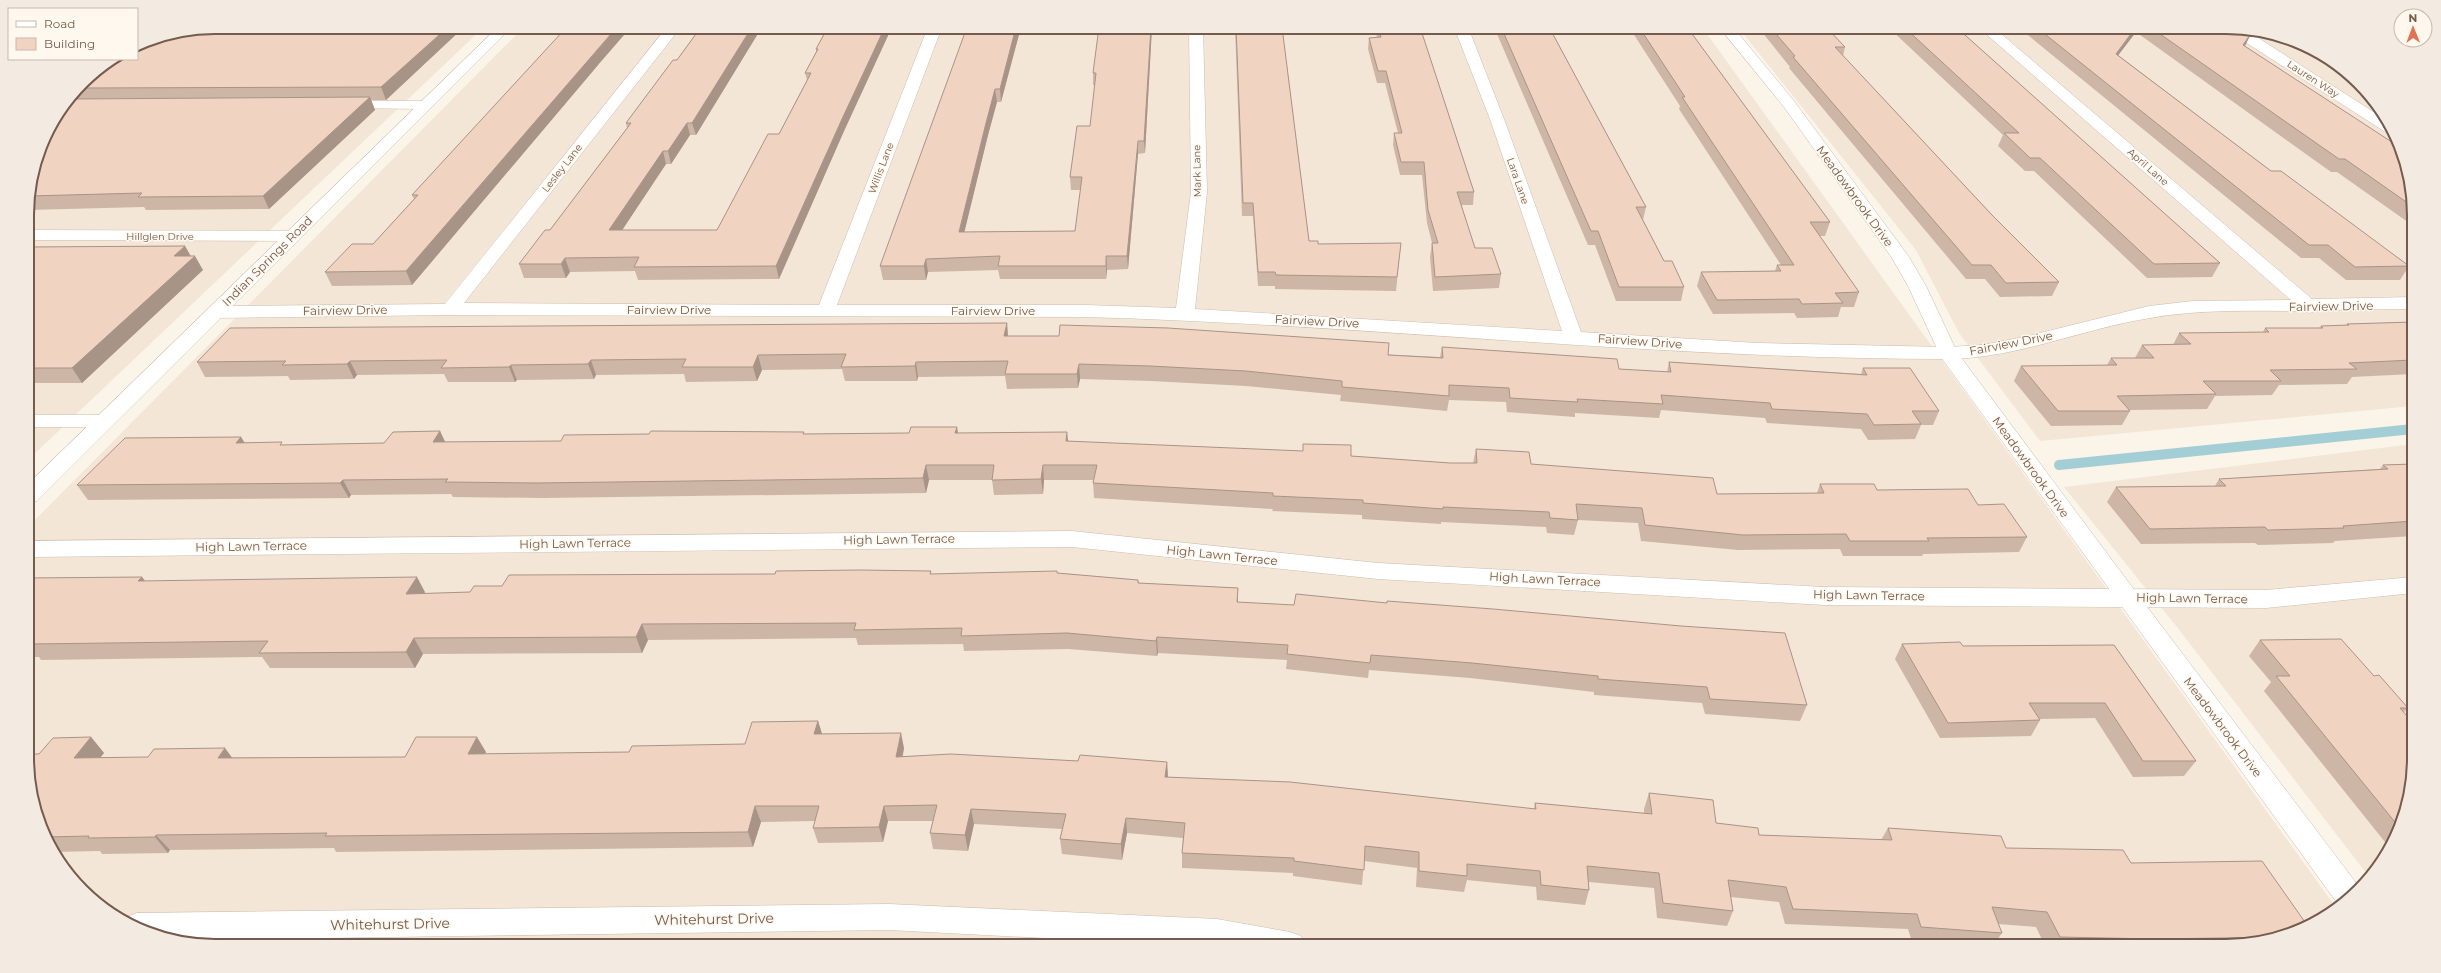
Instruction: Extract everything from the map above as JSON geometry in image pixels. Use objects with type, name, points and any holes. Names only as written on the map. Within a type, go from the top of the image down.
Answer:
[{"type":"street","name":"Indian Springs Road","points":[[34,491],[498,34]]},
{"type":"street","name":"Lesley Lane","points":[[450,309],[668,34]]},
{"type":"street","name":"Willis Lane","points":[[826,310],[932,34]]},
{"type":"street","name":"Mark Lane","points":[[1185,314],[1199,192],[1196,34]]},
{"type":"street","name":"Lara Lane","points":[[1464,34],[1497,119],[1573,337]]},
{"type":"street","name":"Meadowbrook Drive","points":[[1732,34],[1789,104],[1900,257],[1917,286],[1948,353],[2126,597],[2346,893]]},
{"type":"street","name":"April Lane","points":[[1993,34],[2310,307]]},
{"type":"street","name":"Lauren Way","points":[[2244,35],[2382,124]]},
{"type":"street","points":[[330,105],[426,105]]},
{"type":"street","name":"Hillglen Drive","points":[[34,235],[292,236]]},
{"type":"street","name":"Fairview Drive","points":[[216,312],[450,309],[1086,311],[1185,314],[1757,348],[1948,353],[1982,351],[2024,343],[2149,312],[2193,307],[2310,307],[2407,304]]},
{"type":"street","points":[[34,421],[105,420]]},
{"type":"street","name":"High Lawn Terrace","points":[[34,549],[1072,539],[1378,571],[1824,596],[2266,599],[2407,586]]},
{"type":"street","name":"Whitehurst Drive","points":[[151,927],[889,917],[1216,933],[1250,939]]},
{"type":"shaded area","points":[[203,34],[477,34],[34,454],[34,203],[36,190],[138,59],[194,35]]},
{"type":"shaded area","points":[[517,34],[1707,34],[2333,904],[2316,915],[2295,925],[2261,936],[2238,939],[203,939],[180,936],[146,925],[124,915],[105,902],[87,886],[71,868],[58,848],[40,805],[34,770],[34,521]]},
{"type":"shaded area","points":[[1744,34],[2238,34],[2273,40],[2306,53],[2336,71],[2354,87],[2370,105],[2383,125],[2393,146],[2404,180],[2407,203],[2407,407],[2040,441],[1959,333],[1916,250]]},
{"type":"shaded area","points":[[2407,445],[2407,770],[2404,793],[2393,827],[2383,848],[2366,873],[2177,627],[2064,487]]},
{"type":"building","points":[[203,34],[440,34],[381,87],[86,88],[105,71],[121,60],[138,60],[138,52],[180,37]]},
{"type":"building","points":[[560,34],[611,34],[406,271],[325,272],[352,244],[373,244],[418,195],[412,195]]},
{"type":"building","points":[[696,34],[748,34],[692,123],[687,123],[668,151],[663,151],[609,230],[717,230],[768,134],[779,134],[811,73],[805,73],[824,34],[882,34],[776,266],[634,267],[639,257],[565,258],[561,264],[519,264],[545,230],[550,230],[631,123],[626,123],[673,60],[677,60]]},
{"type":"building","points":[[964,34],[1014,34],[1000,89],[995,89],[959,232],[1075,231],[1082,177],[1070,177],[1077,126],[1090,126],[1096,73],[1093,73],[1098,34],[1151,34],[1144,141],[1138,141],[1127,256],[1106,256],[1106,266],[998,266],[1000,256],[926,259],[924,266],[880,266]]},
{"type":"building","points":[[1236,34],[1283,34],[1309,241],[1318,241],[1318,244],[1401,243],[1397,277],[1276,275],[1275,272],[1258,272],[1253,203],[1243,203]]},
{"type":"building","points":[[1380,34],[1422,34],[1474,192],[1457,192],[1475,248],[1492,248],[1501,274],[1435,277],[1432,243],[1438,243],[1428,210],[1424,162],[1401,162],[1394,133],[1402,133],[1386,71],[1378,71],[1369,38],[1381,37]]},
{"type":"building","points":[[1504,34],[1553,34],[1646,207],[1636,207],[1664,261],[1672,261],[1684,287],[1619,287],[1598,231],[1591,231]]},
{"type":"building","points":[[1644,34],[1692,34],[1830,222],[1810,222],[1859,292],[1835,293],[1843,303],[1802,304],[1799,299],[1717,300],[1701,272],[1781,271],[1777,265],[1794,265],[1682,97],[1685,97]]},
{"type":"building","points":[[1776,34],[1833,34],[1845,47],[1835,47],[1992,215],[2059,282],[2006,283],[1991,265],[1972,265],[1793,57],[1795,56]]},
{"type":"building","points":[[1912,34],[1964,34],[2220,263],[2154,264],[2040,158],[2030,158],[2004,133],[2019,133]]},
{"type":"building","points":[[2045,34],[2131,34],[2116,54],[2271,171],[2281,171],[2407,265],[2407,266],[2355,267],[2328,245],[2309,245]]},
{"type":"building","points":[[2160,34],[2238,34],[2249,36],[2243,45],[2391,141],[2401,168],[2407,202],[2345,159],[2339,159]]},
{"type":"building","points":[[370,97],[263,196],[138,197],[142,193],[35,196],[40,168],[48,146],[58,124],[76,99]]},
{"type":"building","points":[[185,246],[174,256],[195,256],[72,368],[34,368],[34,247]]},
{"type":"building","points":[[2407,322],[2407,360],[2349,363],[2357,369],[2270,370],[2281,381],[2203,381],[2216,394],[2117,396],[2130,411],[2058,411],[2021,366],[2117,365],[2111,358],[2154,358],[2142,345],[2191,344],[2179,333],[2269,332],[2265,328],[2323,328],[2321,326],[2349,325],[2347,324]]},
{"type":"building","points":[[1007,323],[1004,336],[1059,336],[1060,325],[1168,328],[1389,343],[1388,355],[1443,358],[1442,347],[1617,359],[1619,369],[1671,372],[1669,362],[1867,375],[1863,368],[1910,368],[1939,411],[1912,411],[1921,424],[1874,425],[1867,414],[1772,409],[1770,403],[1661,395],[1663,404],[1577,399],[1578,402],[1510,398],[1509,388],[1449,385],[1449,396],[1342,387],[1342,381],[1246,371],[1150,366],[1079,364],[1077,374],[1005,374],[1008,361],[916,362],[915,366],[841,367],[846,354],[758,355],[753,367],[682,367],[686,359],[591,360],[588,364],[441,368],[447,360],[350,361],[347,364],[282,365],[286,361],[197,362],[230,328]]},
{"type":"building","points":[[911,427],[957,427],[955,433],[1067,432],[1066,441],[1303,451],[1303,444],[1351,445],[1351,456],[1450,463],[1477,463],[1476,449],[1529,452],[1531,464],[1713,478],[1717,494],[1824,493],[1820,484],[1874,484],[1877,490],[1968,489],[1978,505],[2004,504],[2027,537],[1927,538],[1929,541],[1850,541],[1846,534],[1743,535],[1645,525],[1642,508],[1576,504],[1578,520],[1550,518],[1549,512],[1443,507],[1443,509],[1363,503],[1363,500],[1273,496],[1273,493],[1093,483],[1097,465],[1043,465],[1041,479],[992,480],[994,465],[926,465],[923,478],[537,483],[445,482],[448,479],[343,480],[340,483],[77,485],[125,438],[241,437],[236,443],[282,442],[280,445],[384,443],[393,432],[440,431],[433,442],[561,441],[564,435],[649,434],[651,431],[804,432],[803,434],[909,433]]},
{"type":"building","points":[[2407,464],[2407,521],[2343,526],[2344,528],[2268,530],[2265,527],[2150,529],[2116,487],[2226,486],[2219,479],[2388,469],[2383,465]]},
{"type":"building","points":[[776,571],[931,571],[930,574],[1057,571],[1057,573],[1138,580],[1138,583],[1238,588],[1237,602],[1294,605],[1296,594],[1387,603],[1387,601],[1681,626],[1785,633],[1807,705],[1710,699],[1707,687],[1598,679],[1598,676],[1472,663],[1371,655],[1370,663],[1287,654],[1288,645],[1157,637],[1156,641],[1067,633],[961,636],[962,628],[854,630],[856,623],[642,624],[636,637],[414,638],[406,652],[259,653],[268,641],[34,644],[34,578],[142,577],[138,581],[417,577],[406,594],[470,592],[474,586],[502,586],[509,575],[775,574]]},
{"type":"building","points":[[2341,639],[2374,676],[2379,675],[2407,707],[2400,708],[2407,716],[2407,770],[2404,793],[2395,822],[2276,676],[2290,676],[2260,640]]},
{"type":"building","points":[[1960,642],[1963,646],[2114,645],[2196,761],[2143,761],[2105,703],[2029,703],[2040,720],[1948,723],[1902,644]]},
{"type":"building","points":[[818,721],[814,734],[901,733],[896,757],[951,754],[1078,761],[1080,755],[1167,762],[1165,777],[1290,782],[1536,809],[1535,803],[1652,814],[1649,793],[1713,800],[1716,823],[1758,828],[1759,835],[1892,840],[1888,828],[2001,836],[2006,848],[2123,850],[2131,863],[2262,861],[2304,921],[2273,933],[2247,938],[2155,939],[2060,937],[2047,912],[1992,907],[2002,933],[1921,927],[1917,914],[1793,909],[1786,887],[1728,880],[1733,911],[1663,903],[1659,873],[1587,866],[1589,890],[1541,885],[1540,871],[1467,864],[1467,876],[1419,871],[1419,852],[1365,846],[1364,870],[1294,861],[1294,858],[1182,853],[1185,823],[1126,818],[1121,844],[1060,839],[1066,814],[971,809],[965,835],[930,833],[937,805],[884,806],[879,827],[813,828],[819,806],[755,806],[748,832],[325,836],[327,833],[156,835],[155,837],[88,838],[89,836],[52,837],[40,805],[34,770],[34,754],[39,754],[53,738],[91,737],[74,758],[148,757],[154,749],[225,748],[218,758],[405,757],[416,737],[477,737],[468,754],[629,752],[632,746],[745,744],[752,722]]},
{"type":"waterway","points":[[2059,465],[2407,430]]}]
